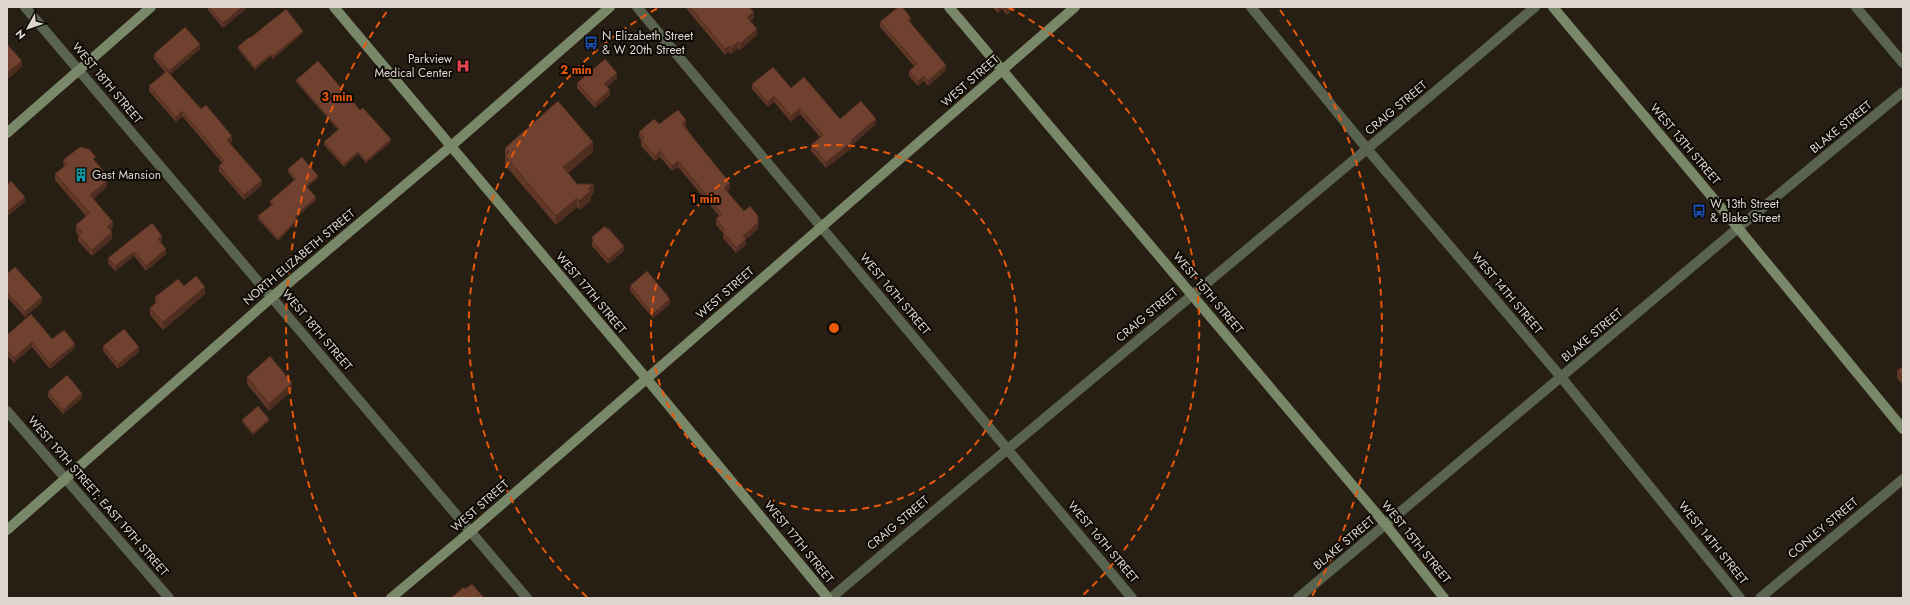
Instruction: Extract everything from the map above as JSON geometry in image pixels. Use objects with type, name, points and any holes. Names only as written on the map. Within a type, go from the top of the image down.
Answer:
[{"type":"street","name":"WEST 18TH STREET","points":[[25,7],[527,598]]},
{"type":"street","points":[[7,133],[151,7]]},
{"type":"street","name":"WEST 17TH STREET","points":[[334,7],[829,598]]},
{"type":"street","name":"NORTH ELIZABETH STREET","points":[[7,530],[272,297],[450,147],[610,7]]},
{"type":"street","name":"WEST 16TH STREET","points":[[637,7],[1132,598]]},
{"type":"street","name":"WEST 15TH STREET","points":[[949,7],[1386,525],[1444,598]]},
{"type":"street","name":"WEST STREET","points":[[391,598],[471,531],[1075,7]]},
{"type":"street","name":"WEST 14TH STREET","points":[[1251,7],[1368,150],[1561,377],[1740,598]]},
{"type":"street","name":"CRAIG STREET","points":[[829,598],[1192,294],[1368,150],[1535,7]]},
{"type":"street","name":"WEST 13TH STREET","points":[[1553,7],[1738,228],[1903,429]]},
{"type":"street","points":[[1856,7],[1903,63]]},
{"type":"street","name":"BLAKE STREET","points":[[1298,598],[1738,228],[1903,92]]},
{"type":"street","name":"WEST 19TH STREET; EAST 19TH STREET","points":[[7,411],[169,598]]},
{"type":"street","name":"CONLEY STREET","points":[[1760,598],[1903,478]]},
{"type":"building","points":[[209,7],[242,7],[223,23]]},
{"type":"building","points":[[690,7],[749,7],[754,12],[747,17],[757,29],[740,44],[738,42],[731,48],[729,46],[725,49]]},
{"type":"building","points":[[898,7],[902,7],[911,18],[908,20],[946,65],[928,81],[924,76],[918,81],[909,71],[917,64],[880,22]]},
{"type":"building","points":[[286,9],[303,31],[273,56],[271,54],[255,67],[238,47]]},
{"type":"building","points":[[185,27],[200,44],[169,71],[154,54]]},
{"type":"building","points":[[7,44],[22,61],[7,73]]},
{"type":"building","points":[[605,59],[617,73],[604,84],[610,90],[595,103],[577,83]]},
{"type":"building","points":[[318,61],[360,110],[363,108],[391,139],[366,161],[358,152],[344,164],[324,142],[339,129],[296,80]]},
{"type":"building","points":[[773,67],[791,88],[804,77],[840,119],[861,101],[876,119],[859,133],[851,141],[852,142],[826,162],[811,145],[823,135],[800,108],[791,116],[774,96],[768,102],[752,84]]},
{"type":"building","points":[[167,71],[201,109],[206,105],[232,136],[227,140],[262,180],[244,195],[219,166],[224,161],[182,111],[176,117],[149,86]]},
{"type":"building","points":[[558,101],[593,142],[563,167],[577,184],[594,184],[588,189],[591,191],[579,201],[577,198],[556,216],[505,156],[509,152],[505,148]]},
{"type":"building","points":[[678,110],[686,120],[682,123],[686,129],[730,183],[724,188],[744,211],[750,206],[758,216],[758,223],[743,236],[746,239],[736,248],[723,232],[725,230],[716,219],[722,214],[678,161],[672,166],[660,151],[655,156],[641,140],[644,138],[639,132],[654,119],[659,124]]},
{"type":"building","points":[[80,147],[89,149],[96,157],[93,159],[107,175],[104,178],[107,181],[90,195],[113,222],[107,227],[112,232],[92,250],[78,235],[82,232],[76,225],[90,213],[55,174],[67,164],[63,160]]},
{"type":"building","points":[[302,157],[318,176],[306,186],[316,197],[295,216],[297,219],[278,239],[258,216],[273,204],[270,201],[296,179],[288,169]]},
{"type":"building","points":[[11,181],[25,197],[7,212],[7,185]]},
{"type":"building","points":[[152,223],[162,236],[158,239],[166,249],[146,266],[134,252],[115,266],[108,258]]},
{"type":"building","points":[[605,226],[624,246],[608,259],[592,241],[594,240],[592,237]]},
{"type":"building","points":[[15,267],[42,297],[25,312],[7,292],[7,274]]},
{"type":"building","points":[[647,271],[670,299],[653,314],[630,286]]},
{"type":"building","points":[[196,276],[205,287],[163,322],[150,308],[158,301],[155,297],[178,279],[184,286]]},
{"type":"building","points":[[31,314],[52,339],[64,330],[75,344],[50,364],[32,342],[14,358],[7,350],[7,335]]},
{"type":"building","points":[[124,329],[139,347],[118,364],[103,346]]},
{"type":"building","points":[[270,356],[292,383],[269,404],[247,377]]},
{"type":"building","points":[[1903,366],[1903,378],[1897,371]]},
{"type":"building","points":[[67,375],[82,393],[63,410],[48,392]]},
{"type":"building","points":[[258,406],[269,419],[253,433],[242,420]]},
{"type":"building","points":[[472,584],[484,598],[451,598],[464,587],[465,589]]},
{"type":"place","name":"N Elizabeth Street & W 20th Street","points":[[591,43]]},
{"type":"place","name":"Parkview Medical Center","points":[[463,66]]},
{"type":"place","name":"Gast Mansion","points":[[81,175]]},
{"type":"place","name":"W 13th Street & Blake Street","points":[[1699,211]]}]
